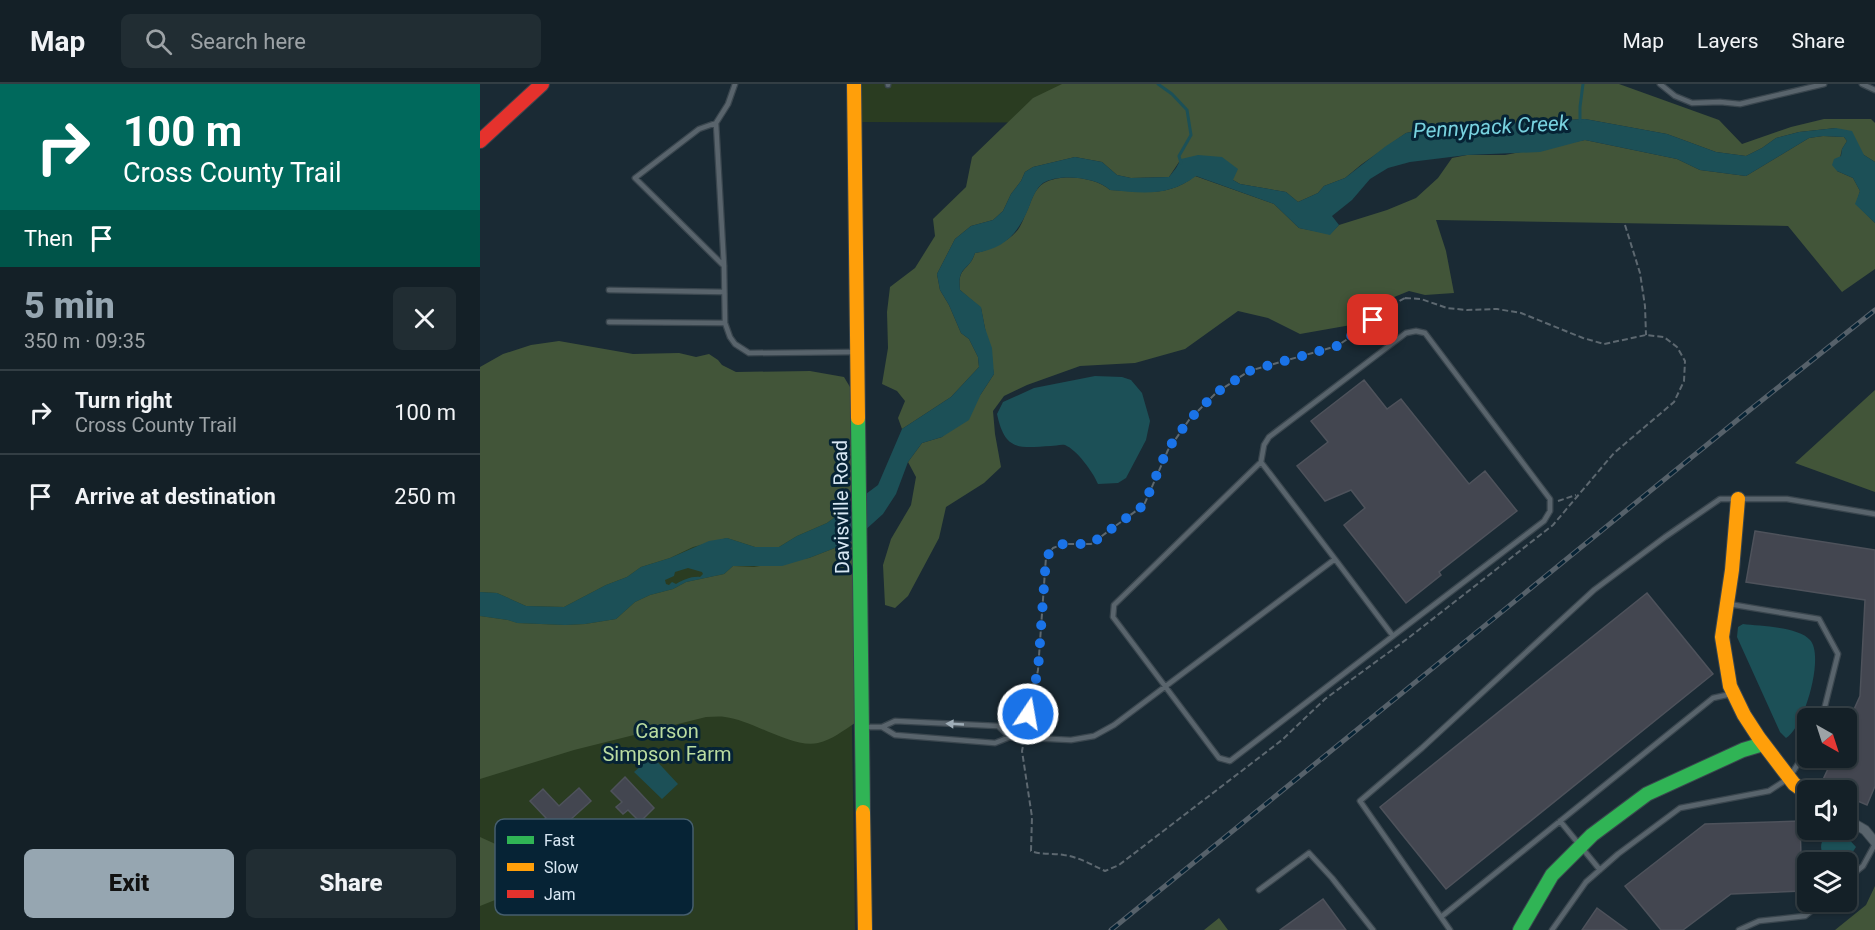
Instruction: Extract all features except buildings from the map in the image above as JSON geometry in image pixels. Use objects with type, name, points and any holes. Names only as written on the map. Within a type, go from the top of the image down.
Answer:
[{"type":"street","points":[[480,141],[542,84]]},
{"type":"street","name":"Davisville Road","points":[[854,84],[865,930]]},
{"type":"street","points":[[1738,499],[1732,570],[1722,637],[1730,686],[1744,715],[1763,744],[1797,786]]},
{"type":"street","points":[[1520,930],[1552,875],[1592,835],[1647,794],[1743,750],[1763,744]]},
{"type":"street","points":[[1857,825],[1865,830],[1875,843]]},
{"type":"lane","points":[[735,84],[728,104],[716,123],[725,323],[730,337],[735,344],[749,353],[858,352]]},
{"type":"lane","points":[[1660,84],[1675,96],[1692,103],[1740,104],[1824,84]]},
{"type":"lane","points":[[1862,84],[1875,90]]},
{"type":"lane","points":[[716,123],[699,129],[635,178],[724,266]]},
{"type":"lane","points":[[609,290],[724,292]]},
{"type":"lane","points":[[609,322],[725,323]]},
{"type":"lane","points":[[1416,331],[1425,333],[1550,499],[1550,503],[1550,511],[1544,521],[1230,761],[1219,758],[1113,617],[1114,605],[1261,462],[1264,445],[1269,437],[1406,333],[1416,331]]},
{"type":"lane","points":[[1261,462],[1394,636]]},
{"type":"lane","points":[[1450,930],[1360,801],[1422,748],[1594,590],[1720,499],[1787,499],[1875,514]]},
{"type":"lane","points":[[882,727],[895,735],[995,743],[1010,736],[1071,740],[1094,736],[1114,725],[1335,559]]},
{"type":"lane","points":[[1726,603],[1819,618],[1838,654],[1824,708]]},
{"type":"lane","points":[[1441,917],[1713,698],[1733,693]]},
{"type":"lane","points":[[863,726],[882,727],[895,721],[998,726],[1010,736]]},
{"type":"lane","points":[[1552,930],[1586,882],[1618,854],[1680,808],[1769,791],[1789,778],[1797,765]]},
{"type":"lane","points":[[1560,821],[1600,870]]},
{"type":"lane","points":[[1857,871],[1863,866],[1875,843]]},
{"type":"lane","points":[[1259,890],[1309,854],[1332,878],[1373,930]]},
{"type":"lane","points":[[1739,930],[1759,921],[1805,916],[1810,912]]},
{"type":"path","points":[[1625,225],[1640,273],[1646,335]]},
{"type":"path","points":[[1022,751],[1032,817],[1031,851],[1038,854],[1067,855],[1105,871],[1119,865],[1282,740],[1325,699],[1407,639],[1553,525],[1614,453],[1674,402],[1684,381],[1685,361],[1677,347],[1664,337],[1646,335],[1604,344],[1521,313],[1497,309],[1447,308],[1421,299],[1405,298],[1385,309],[1361,330],[1337,346],[1249,371],[1216,393],[1189,420],[1167,450],[1144,505],[1091,544],[1063,544],[1053,548],[1046,558],[1038,670],[1026,728]]},
{"type":"path","points":[[1550,503],[1578,495]]},
{"type":"green space","points":[[855,84],[1121,84],[1122,123],[855,122]]},
{"type":"green space","name":"Carson Simpson Farm","points":[[847,393],[855,930],[480,930],[480,490]]},
{"type":"shaded area","points":[[1062,84],[1619,84],[1719,120],[1742,144],[1791,127],[1824,119],[1871,119],[1875,123],[1875,162],[1864,155],[1836,128],[1799,132],[1776,138],[1746,156],[1716,152],[1667,134],[1585,119],[1436,127],[1406,133],[1345,178],[1324,186],[1318,193],[1298,202],[1286,192],[1240,184],[1181,159],[1169,177],[1131,178],[1117,175],[1102,162],[1075,157],[1033,167],[1025,172],[1003,211],[993,220],[971,226],[955,239],[937,274],[940,290],[961,333],[969,339],[978,357],[979,367],[951,397],[902,429],[898,418],[905,401],[897,391],[882,384],[888,348],[887,312],[890,287],[915,268],[935,236],[933,219],[966,187],[972,157],[1033,98]]},
{"type":"shaded area","points":[[1844,137],[1847,141],[1842,149],[1837,171],[1853,178],[1860,191],[1856,204],[1875,223],[1875,269],[1842,292],[1788,226],[1436,220],[1446,251],[1454,293],[1425,295],[1409,291],[1372,306],[1351,325],[1300,334],[1268,318],[1238,311],[1185,349],[1135,363],[1080,366],[1004,396],[993,411],[1001,467],[984,483],[946,507],[939,538],[908,596],[895,608],[885,605],[883,565],[891,539],[911,505],[916,477],[908,462],[922,443],[942,437],[981,394],[994,374],[981,308],[960,290],[960,277],[975,253],[997,246],[1016,232],[1035,192],[1044,183],[1069,177],[1087,179],[1110,190],[1155,192],[1175,188],[1195,176],[1274,204],[1299,228],[1330,234],[1339,225],[1416,198],[1438,178],[1452,158],[1467,155],[1505,155],[1585,140],[1677,159],[1700,170],[1746,176],[1809,138]]},
{"type":"shaded area","points":[[559,341],[633,354],[679,353],[696,357],[709,354],[722,365],[736,372],[810,371],[844,377],[850,387],[852,473],[850,506],[827,523],[779,547],[755,547],[727,538],[693,547],[670,558],[641,567],[627,577],[606,585],[564,607],[526,606],[497,593],[480,592],[480,367],[503,354],[531,345]]},
{"type":"shaded area","points":[[1875,390],[1875,492],[1795,463]]},
{"type":"shaded area","points":[[853,541],[853,656],[857,710],[855,723],[842,732],[823,742],[808,744],[785,738],[736,719],[706,717],[574,750],[480,779],[480,616],[518,623],[565,625],[616,619],[635,602],[650,595],[673,589],[686,582],[724,574],[733,566],[754,567],[809,558]]},
{"type":"shaded area","points":[[480,837],[495,844],[495,900],[480,906]]},
{"type":"shaded area","points":[[1875,886],[1875,930],[1835,930],[1866,905]]},
{"type":"shaded area","points":[[1219,918],[1228,930],[1204,930]]},
{"type":"water","name":"Pennypack Creek","points":[[1585,119],[1667,134],[1716,152],[1746,156],[1776,138],[1799,132],[1836,128],[1852,131],[1864,155],[1875,162],[1875,223],[1855,204],[1860,191],[1853,178],[1837,171],[1832,165],[1834,159],[1841,156],[1847,141],[1844,137],[1809,138],[1746,176],[1700,170],[1677,159],[1585,140],[1540,152],[1467,155],[1410,162],[1388,168],[1370,179],[1352,200],[1332,216],[1339,225],[1330,235],[1299,228],[1274,204],[1196,176],[1186,183],[1155,192],[1110,190],[1087,179],[1068,177],[1050,180],[1043,183],[1036,191],[1025,217],[1009,239],[994,248],[975,253],[960,276],[960,290],[981,307],[992,348],[994,374],[981,394],[969,420],[942,437],[922,443],[908,462],[896,494],[883,514],[853,541],[782,566],[733,566],[724,574],[686,582],[673,589],[650,595],[635,602],[616,619],[565,625],[517,623],[480,616],[480,592],[497,593],[526,606],[564,607],[606,585],[627,577],[641,567],[670,558],[709,541],[727,538],[755,547],[779,547],[827,523],[878,485],[902,429],[951,397],[979,367],[978,357],[969,339],[961,333],[940,290],[937,274],[955,239],[971,226],[993,220],[1003,211],[1025,172],[1033,167],[1075,157],[1102,162],[1117,175],[1131,178],[1169,177],[1181,159],[1198,155],[1222,157],[1238,169],[1233,180],[1240,184],[1286,192],[1298,202],[1318,193],[1324,186],[1345,178],[1406,133],[1437,127]],"holes":[[[688,568],[702,572],[700,577],[676,584],[672,582],[669,585],[666,584],[665,580],[674,576],[675,572]]]},
{"type":"water","points":[[1095,376],[1122,377],[1131,380],[1142,393],[1150,421],[1146,440],[1126,478],[1118,483],[1098,484],[1084,462],[1065,445],[1022,447],[1015,445],[1004,435],[997,414],[1003,402],[1034,388]]},
{"type":"water","points":[[1743,624],[1797,632],[1810,640],[1814,648],[1814,675],[1810,691],[1805,708],[1797,708],[1797,725],[1786,738],[1780,732],[1737,637],[1738,627]]},
{"type":"water","points":[[652,756],[678,784],[662,799],[634,772]]},
{"type":"water","points":[[1824,840],[1850,840],[1856,847],[1853,852],[1822,852]]},
{"type":"waterway","points":[[1158,84],[1172,94],[1187,110],[1191,135],[1179,156],[1181,163]]},
{"type":"waterway","points":[[1580,121],[1583,84]]},
{"type":"railway","points":[[1111,930],[1875,310]]},
{"type":"traffic: fast","points":[[858,418],[863,812]]},
{"type":"traffic: fast","points":[[1520,930],[1552,875],[1592,835],[1647,794],[1743,750],[1763,744]]},
{"type":"traffic: slow","points":[[854,84],[858,418]]},
{"type":"traffic: slow","points":[[1738,499],[1732,570],[1722,637],[1730,686],[1744,715],[1759,738],[1797,786]]},
{"type":"traffic: slow","points":[[863,812],[865,930]]},
{"type":"traffic: jam","points":[[480,141],[542,84]]},
{"type":"route","points":[[1028,714],[1038,670],[1046,558],[1053,548],[1063,544],[1091,544],[1144,505],[1167,450],[1189,420],[1216,393],[1249,371],[1337,346],[1373,320]]}]
